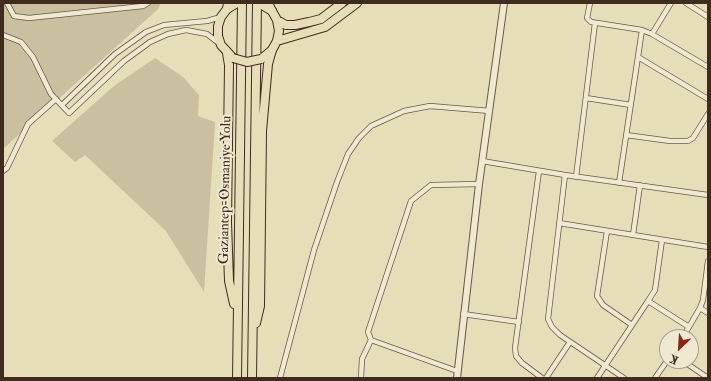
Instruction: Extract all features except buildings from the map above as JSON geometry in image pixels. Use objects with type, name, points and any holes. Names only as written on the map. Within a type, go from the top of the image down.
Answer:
[{"type":"main road","points":[[236,3],[227,6],[221,17],[218,26],[218,36],[221,45],[230,56],[247,62],[261,59],[272,50]]},
{"type":"main road","name":"Gaziantep-Osmaniye Yolu","points":[[237,378],[242,3]]},
{"type":"main road","name":"Gaziantep-Osmaniye Yolu","points":[[252,378],[262,3]]},
{"type":"main road","points":[[253,333],[260,306],[262,131],[268,64],[272,50],[277,41],[279,31],[277,20],[272,11],[262,3]]},
{"type":"main road","points":[[277,20],[286,25],[310,22],[321,19],[342,3]]},
{"type":"main road","points":[[277,41],[325,26],[357,3]]},
{"type":"main road","points":[[230,56],[227,222],[229,281],[238,318]]},
{"type":"street","points":[[7,3],[14,16],[29,18],[143,6],[148,3]]},
{"type":"street","points":[[457,378],[478,184],[490,111],[504,3]]},
{"type":"street","points":[[590,3],[587,18],[591,22],[642,30],[652,34],[708,68]]},
{"type":"street","points":[[652,34],[671,3]]},
{"type":"street","points":[[686,3],[708,17]]},
{"type":"street","points":[[62,105],[115,54],[146,32],[164,25],[208,21],[221,17]]},
{"type":"street","points":[[576,177],[595,23]]},
{"type":"street","points":[[3,35],[21,42],[34,56],[44,82],[56,99],[69,113],[138,49],[168,34],[186,30],[206,34],[221,45]]},
{"type":"street","points":[[619,183],[642,30]]},
{"type":"street","points":[[638,57],[708,99]]},
{"type":"street","points":[[586,98],[631,105]]},
{"type":"street","points":[[3,172],[7,168],[28,124],[56,99]]},
{"type":"street","points":[[280,378],[314,250],[348,154],[359,138],[371,126],[404,111],[430,106],[490,111]]},
{"type":"street","points":[[626,135],[670,141],[688,141],[693,138],[708,115]]},
{"type":"street","points":[[482,161],[576,177],[708,195]]},
{"type":"street","points":[[539,171],[515,348],[516,356],[522,363],[542,378]]},
{"type":"street","points":[[565,175],[548,319],[552,327],[570,342],[624,378]]},
{"type":"street","points":[[361,378],[362,359],[371,340],[368,332],[411,202],[431,185],[478,184]]},
{"type":"street","points":[[633,235],[640,186]]},
{"type":"street","points":[[559,223],[708,247]]},
{"type":"street","points":[[607,231],[597,296],[603,305],[632,325]]},
{"type":"street","points":[[597,378],[655,290],[662,240]]},
{"type":"street","points":[[648,301],[689,327],[703,300],[708,261]]},
{"type":"street","points":[[700,308],[708,313]]},
{"type":"street","points":[[463,314],[519,322]]},
{"type":"street","points":[[371,340],[457,371]]},
{"type":"street","points":[[546,378],[570,342]]},
{"type":"street","points":[[655,378],[661,369]]},
{"type":"street","points":[[695,369],[708,378]]},
{"type":"shaded area","points":[[3,3],[161,3],[158,9],[3,149]]},
{"type":"shaded area","points":[[155,58],[183,77],[199,95],[198,116],[215,122],[204,292],[166,231],[85,155],[75,162],[52,141],[114,86]]}]
